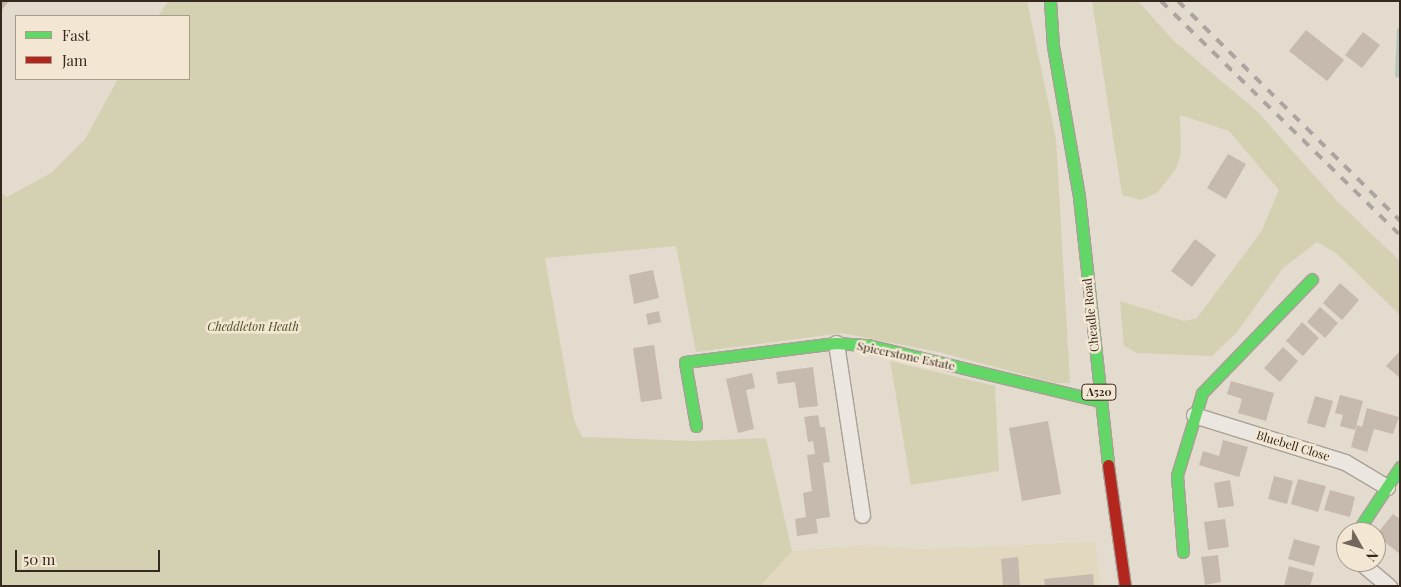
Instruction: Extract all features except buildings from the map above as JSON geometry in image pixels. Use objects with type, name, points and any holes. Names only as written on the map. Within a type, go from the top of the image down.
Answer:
[{"type":"main road","name":"Cheadle Road","points":[[1050,1],[1053,46],[1079,197],[1100,400],[1125,586]]},
{"type":"main road","points":[[1183,552],[1177,475],[1194,416],[1208,384],[1312,278]]},
{"type":"main road","name":"Spicerstone Estate","points":[[696,426],[685,362],[836,343],[868,345],[1100,400]]},
{"type":"main road","points":[[1364,522],[1400,467]]},
{"type":"street","points":[[836,343],[862,515]]},
{"type":"street","name":"Bluebell Close","points":[[1194,416],[1345,462],[1387,487]]},
{"type":"street","points":[[1372,572],[1389,586]]},
{"type":"shaded area","points":[[1095,542],[1101,586],[760,586],[792,551],[866,545],[922,549]]},
{"type":"green space","name":"Cheddleton Heath","points":[[169,1],[1027,1],[1056,139],[1070,383],[1055,383],[939,352],[842,333],[696,352],[676,246],[545,258],[574,420],[582,437],[694,441],[766,438],[792,551],[760,586],[1,586],[1,193],[7,197],[51,173],[85,139],[117,80],[190,80],[190,15],[159,15]]},
{"type":"green space","points":[[1092,1],[1138,1],[1174,41],[1257,111],[1337,201],[1400,261],[1400,315],[1336,253],[1317,242],[1283,268],[1237,332],[1212,356],[1137,353],[1124,346],[1120,301],[1184,321],[1197,318],[1261,232],[1279,190],[1229,131],[1180,115],[1181,153],[1176,169],[1157,193],[1141,200],[1122,195]]},
{"type":"green space","points":[[890,361],[995,386],[999,471],[911,485]]},
{"type":"waterway","points":[[1398,75],[1400,31]]},
{"type":"railway","points":[[1161,1],[1400,235]]},
{"type":"railway","points":[[1178,1],[1400,221]]},
{"type":"traffic: fast","points":[[1050,1],[1053,46],[1079,197],[1108,465]]},
{"type":"traffic: fast","points":[[1183,552],[1177,475],[1202,393],[1312,279]]},
{"type":"traffic: fast","points":[[696,426],[685,362],[836,343],[868,345],[1100,401]]},
{"type":"traffic: fast","points":[[1364,522],[1400,467]]},
{"type":"traffic: jam","points":[[1108,465],[1125,586]]}]
